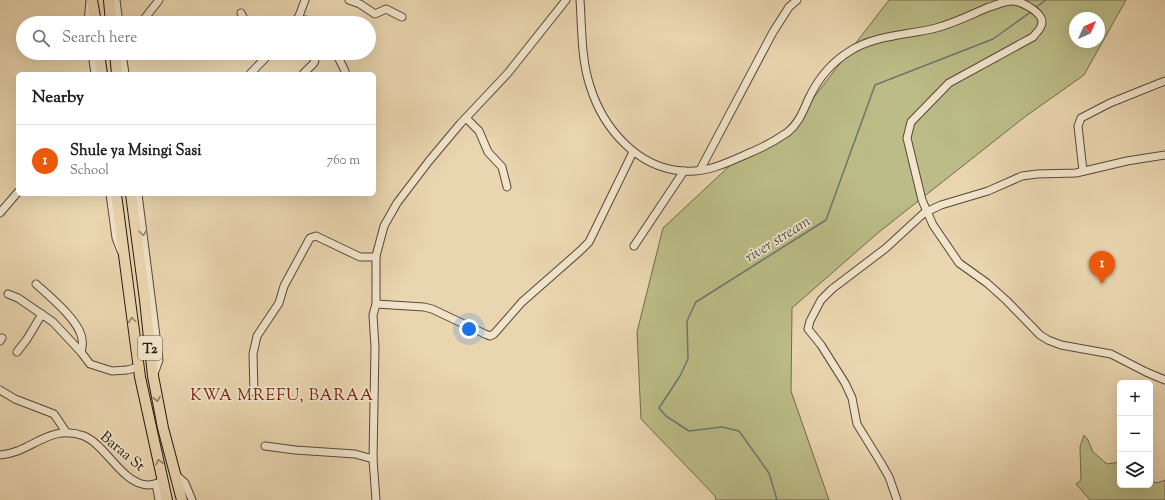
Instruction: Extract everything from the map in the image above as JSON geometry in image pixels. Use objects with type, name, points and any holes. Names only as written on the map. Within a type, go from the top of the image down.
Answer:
[{"type":"highway","points":[[91,0],[94,16]]},
{"type":"highway","points":[[109,0],[110,16]]},
{"type":"highway","points":[[100,60],[102,72]]},
{"type":"highway","points":[[116,60],[117,72]]},
{"type":"highway","name":"T2","points":[[116,196],[139,366],[160,483],[167,500]]},
{"type":"highway","name":"T2","points":[[131,196],[153,376],[163,428],[182,500]]},
{"type":"highway","points":[[124,259],[139,258]]},
{"type":"highway","points":[[130,300],[144,300]]},
{"type":"street","points":[[89,16],[91,0]]},
{"type":"street","points":[[116,0],[118,16]]},
{"type":"street","points":[[146,16],[159,0]]},
{"type":"street","points":[[299,16],[305,0]]},
{"type":"street","points":[[349,0],[363,6],[375,14],[386,9],[402,17]]},
{"type":"street","points":[[376,500],[373,459],[375,362],[373,315],[376,304],[376,257],[384,226],[397,203],[429,160],[508,73],[566,0]]},
{"type":"street","points":[[580,0],[585,58],[590,86],[604,117],[612,129],[633,152],[646,160],[665,168],[684,171],[700,170],[720,166],[768,145],[788,131],[798,122],[823,75],[834,63],[851,50],[873,41],[894,35],[937,28],[1010,1],[1021,2],[1033,10],[1042,22],[1042,26],[1033,37],[949,83],[911,122],[907,138],[918,187],[927,212],[939,236],[958,263],[997,292],[1040,335],[1048,340],[1062,345],[1111,354],[1165,380]]},
{"type":"street","points":[[700,170],[773,32],[789,7],[797,0]]},
{"type":"street","points":[[93,60],[95,72]]},
{"type":"street","points":[[123,60],[125,72]]},
{"type":"street","points":[[252,72],[263,60]]},
{"type":"street","points":[[305,72],[315,60]]},
{"type":"street","points":[[340,60],[345,71]]},
{"type":"street","points":[[1083,171],[1078,126],[1082,118],[1110,104],[1165,81]]},
{"type":"street","points":[[466,118],[478,131],[488,152],[502,167],[507,187]]},
{"type":"street","points":[[376,304],[424,307],[432,309],[490,336],[494,334],[522,302],[585,247],[633,152]]},
{"type":"street","points":[[897,500],[889,477],[857,424],[852,398],[845,382],[821,345],[808,330],[817,305],[832,289],[886,248],[920,215],[941,205],[988,191],[1022,176],[1076,172],[1127,161],[1165,156]]},
{"type":"street","points":[[634,246],[684,171]]},
{"type":"street","points":[[0,213],[16,194]]},
{"type":"street","points":[[110,196],[116,238],[124,259]]},
{"type":"street","points":[[138,196],[159,360],[153,376]]},
{"type":"street","points":[[254,392],[253,354],[256,336],[279,303],[284,286],[310,238],[316,236],[360,257],[376,257]]},
{"type":"street","points":[[36,284],[67,314],[80,331],[83,342],[81,352]]},
{"type":"street","points":[[8,294],[18,298],[53,322],[90,364],[108,370],[118,371],[139,366]]},
{"type":"street","points":[[17,352],[27,339],[42,314]]},
{"type":"street","points":[[0,390],[22,402],[54,414],[66,432]]},
{"type":"street","name":"Baraa St","points":[[0,455],[17,451],[50,435],[66,432],[85,436],[98,446],[126,474],[135,480],[147,485],[160,483]]},
{"type":"street","points":[[265,446],[295,450],[354,454],[373,459]]},
{"type":"street","points":[[175,474],[185,483],[192,500]]},
{"type":"street","points":[[159,500],[160,483]]},
{"type":"green space","points":[[889,0],[1126,0],[1105,38],[1105,12],[1069,12],[1069,48],[1099,48],[1084,75],[1026,116],[879,232],[792,308],[791,391],[829,500],[716,500],[715,496],[641,419],[637,332],[663,228],[737,159],[788,131]]},
{"type":"green space","points":[[1084,435],[1093,452],[1107,464],[1117,462],[1117,488],[1153,488],[1153,482],[1157,483],[1165,480],[1165,500],[1090,500],[1076,484],[1081,480],[1080,447]]},
{"type":"waterway","name":"river stream","points":[[1035,8],[1046,0]]},
{"type":"waterway","name":"river stream","points":[[777,500],[769,473],[739,431],[722,427],[689,431],[666,416],[659,408],[680,376],[688,359],[687,321],[696,302],[826,220],[875,85],[993,39],[1032,11]]},
{"type":"place","name":"Shule ya Msingi Sasi","points":[[1102,284]]},
{"type":"district","name":"KWA MREFU, BARAA","points":[[282,394]]}]
